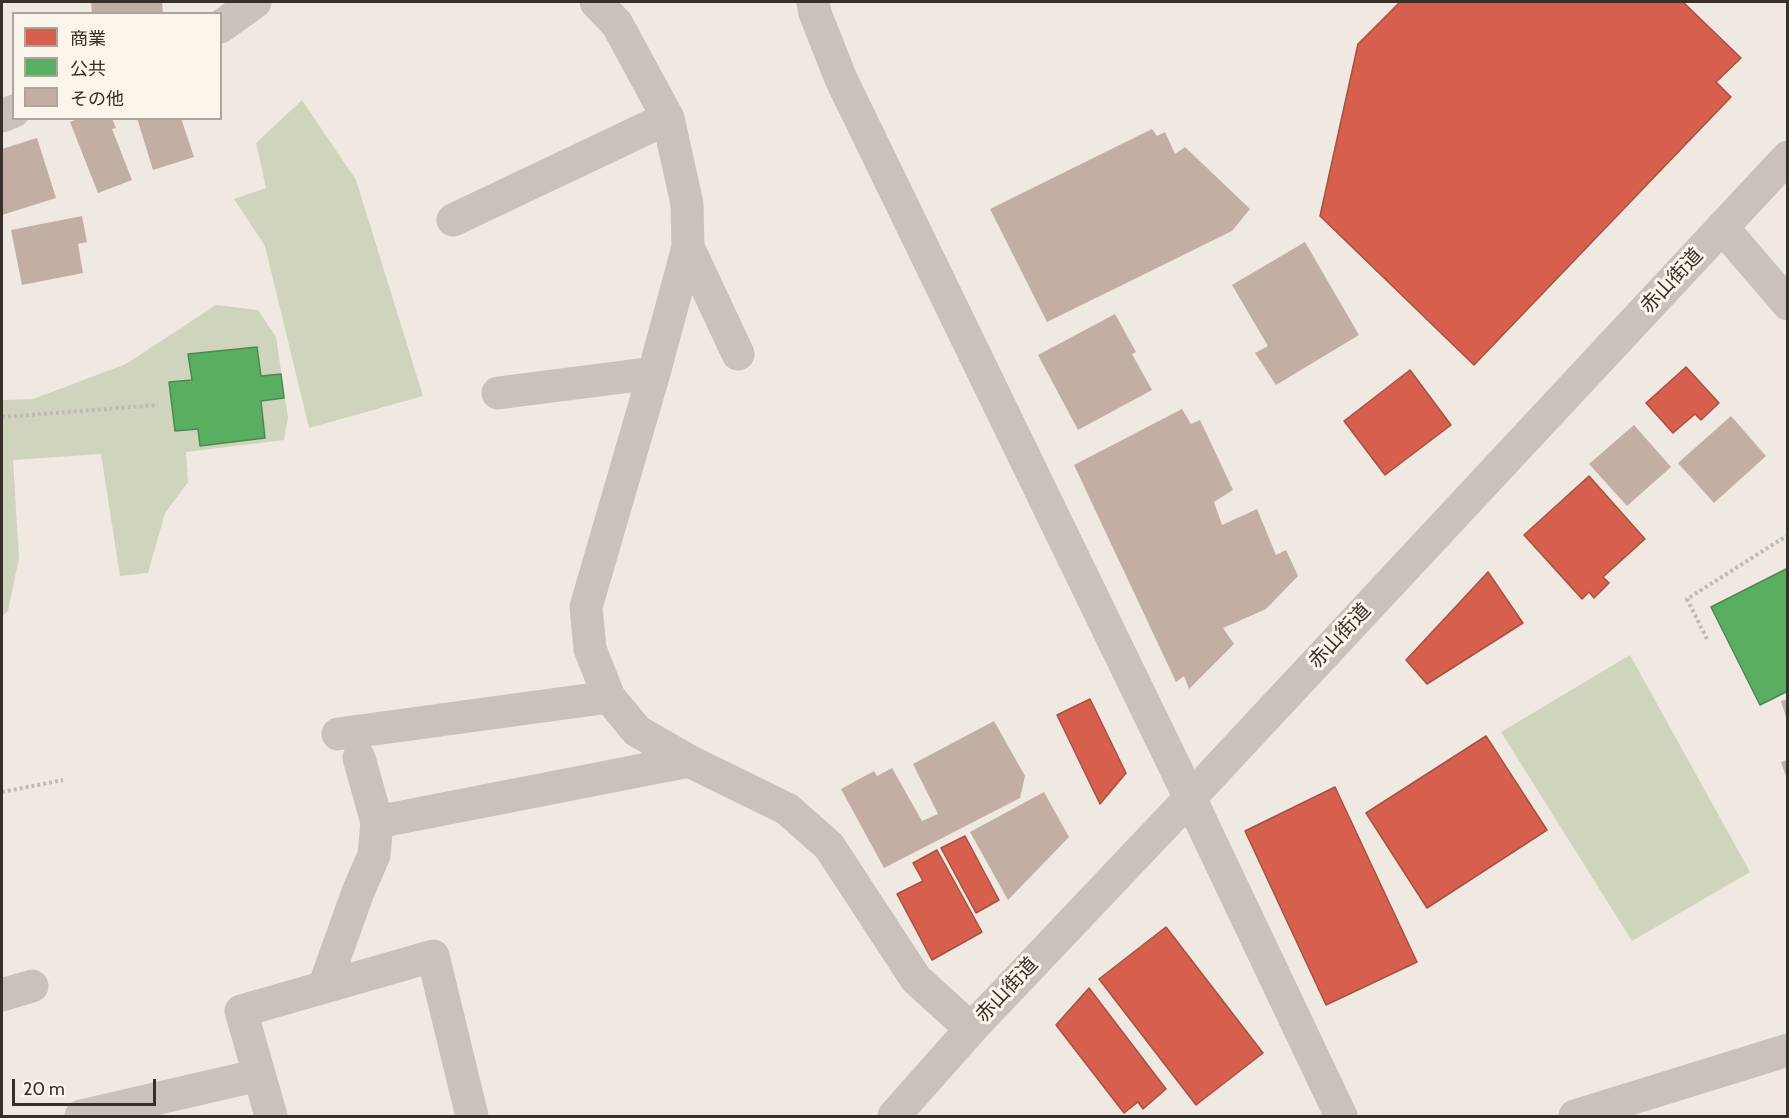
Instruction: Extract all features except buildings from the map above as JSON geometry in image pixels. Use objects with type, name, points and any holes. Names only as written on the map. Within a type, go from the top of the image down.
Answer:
[{"type":"street","points":[[222,26],[255,2]]},
{"type":"street","points":[[596,2],[617,24],[668,118],[687,204],[688,247],[586,607],[590,650],[609,697],[637,731],[689,761],[787,809],[829,846],[916,979],[971,1029]]},
{"type":"street","points":[[813,2],[815,13],[846,90],[1190,798],[1341,1116]]},
{"type":"street","points":[[453,220],[668,118]]},
{"type":"street","name":"赤山街道","points":[[894,1116],[971,1029],[1190,798],[1788,157]]},
{"type":"street","points":[[1722,227],[1788,304]]},
{"type":"street","points":[[688,247],[738,354]]},
{"type":"street","points":[[498,393],[654,373]]},
{"type":"street","points":[[338,734],[609,697]]},
{"type":"street","points":[[324,987],[358,892],[374,855],[376,822],[359,758]]},
{"type":"street","points":[[376,822],[689,761]]},
{"type":"street","points":[[271,1116],[241,1011],[433,956],[472,1116]]},
{"type":"street","points":[[1575,1116],[1788,1050]]},
{"type":"street","points":[[81,1116],[259,1075]]},
{"type":"path","points":[[2,417],[158,405]]},
{"type":"path","points":[[1707,639],[1687,599],[1788,535]]},
{"type":"path","points":[[2,792],[63,780]]},
{"type":"green space","points":[[302,100],[356,180],[423,396],[309,428],[265,246],[234,199],[266,188],[256,143]]},
{"type":"green space","points":[[216,305],[258,310],[276,337],[288,418],[284,440],[186,452],[188,482],[165,513],[148,573],[120,576],[101,454],[13,460],[19,558],[8,611],[2,616],[2,400],[33,399],[126,364]]},
{"type":"green space","points":[[1630,655],[1750,872],[1632,941],[1501,732]]}]
